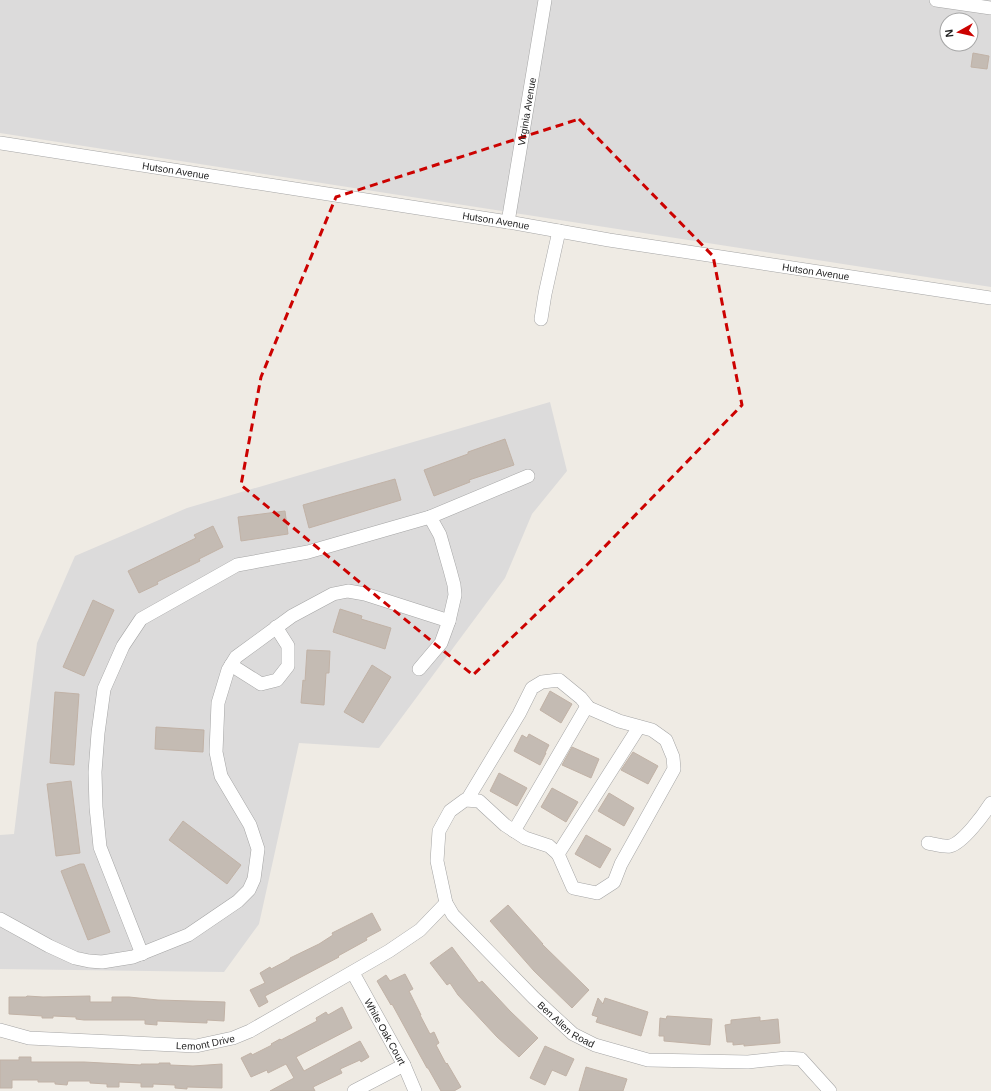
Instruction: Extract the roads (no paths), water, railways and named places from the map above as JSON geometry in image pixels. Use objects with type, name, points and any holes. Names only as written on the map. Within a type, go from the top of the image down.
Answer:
[{"type":"street","name":"Virginia Avenue","points":[[508,222],[545,0]]},
{"type":"street","points":[[936,0],[991,8]]},
{"type":"street","name":"Hutson Avenue","points":[[0,143],[508,222],[617,241],[991,298]]},
{"type":"street","points":[[541,319],[559,231]]},
{"type":"street","points":[[142,954],[100,847],[96,808],[95,772],[98,733],[104,689],[123,646],[141,619],[237,564],[308,552],[430,517],[528,476]]},
{"type":"street","points":[[419,669],[441,643],[449,621],[455,595],[454,585],[440,535],[430,517]]},
{"type":"street","points":[[0,919],[49,946],[75,958],[102,962],[122,960],[142,954],[188,935],[238,901],[249,890],[254,880],[258,849],[250,825],[221,776],[216,752],[218,703],[228,670],[236,657],[292,616],[333,594],[348,592],[365,594],[449,621]]},
{"type":"street","points":[[231,665],[261,684],[277,680],[288,666],[288,646],[276,627]]},
{"type":"street","points":[[559,680],[581,698],[589,708],[619,721],[639,727],[652,730],[666,740],[673,757],[674,769],[621,864],[614,882],[597,893],[573,888],[558,854],[549,846],[525,838],[514,831],[505,825],[479,801],[467,800],[519,714],[532,688],[542,682],[559,680]]},
{"type":"street","points":[[514,831],[587,706]]},
{"type":"street","points":[[558,854],[639,727]]},
{"type":"street","name":"Ben Allen Road","points":[[467,800],[450,811],[439,831],[437,861],[446,903],[453,915],[534,998],[573,1034],[595,1044],[648,1060],[748,1062],[786,1058],[800,1059],[830,1091]]},
{"type":"street","points":[[928,843],[950,846],[964,837],[984,815],[991,803]]},
{"type":"street","name":"Lemont Drive","points":[[0,1030],[29,1038],[196,1046],[233,1038],[250,1031],[390,951],[420,930],[446,903]]},
{"type":"street","name":"White Oak Court","points":[[353,973],[404,1065],[415,1091]]},
{"type":"street","points":[[354,1091],[404,1065]]}]
